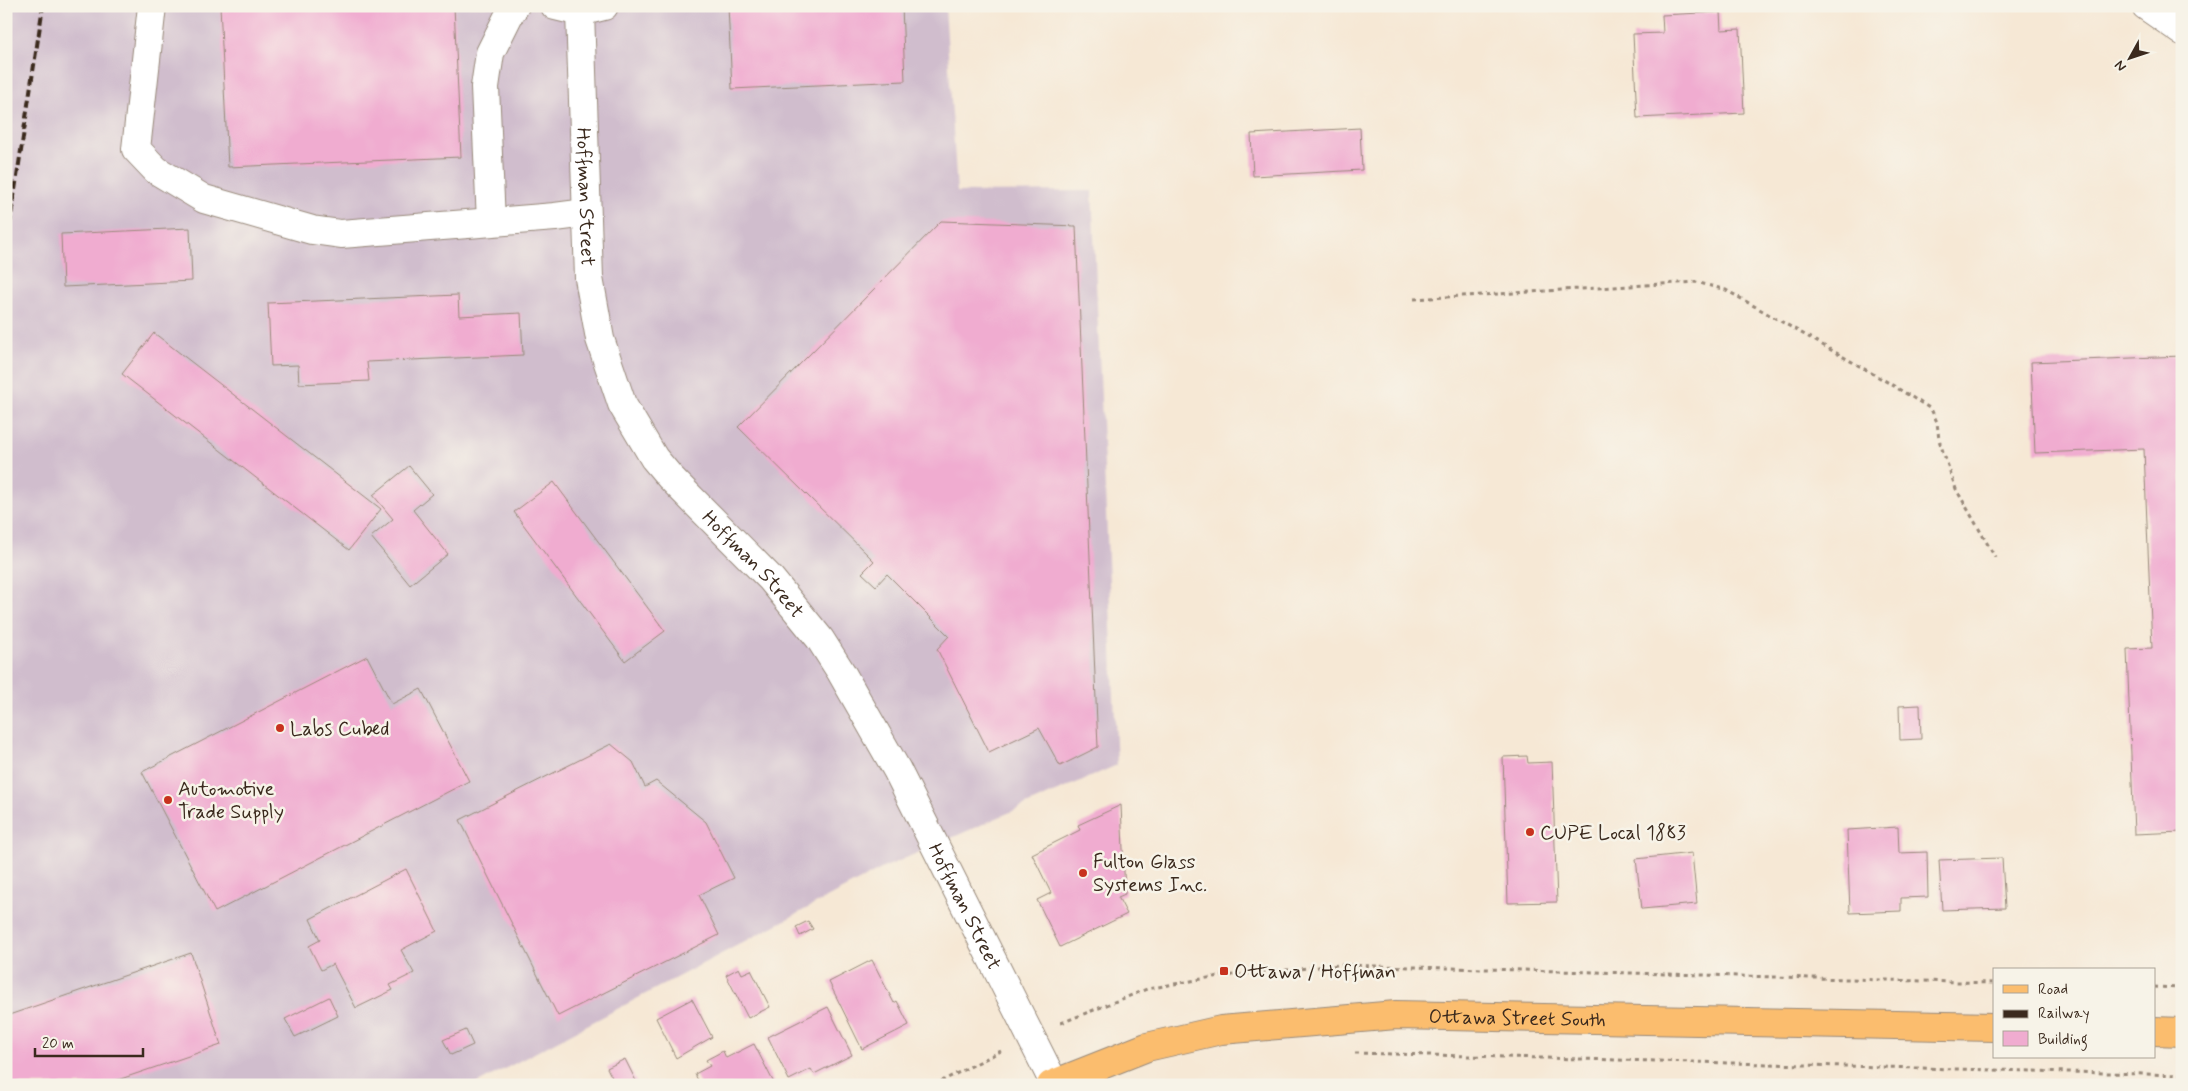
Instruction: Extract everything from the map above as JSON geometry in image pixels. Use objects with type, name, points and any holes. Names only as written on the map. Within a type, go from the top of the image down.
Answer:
[{"type":"main road","name":"Ottawa Street South","points":[[1053,1084],[1147,1047],[1222,1030],[1396,1015],[1993,1027]]},
{"type":"main road","points":[[2156,1031],[2182,1032]]},
{"type":"street","points":[[152,6],[136,149],[156,170],[204,199],[312,230],[342,234],[586,213]]},
{"type":"street","points":[[492,222],[485,87],[490,53],[508,15],[515,6]]},
{"type":"street","points":[[2146,6],[2182,31]]},
{"type":"street","name":"Hoffman Street","points":[[580,8],[589,278],[600,339],[617,390],[636,430],[654,458],[670,477],[764,572],[792,604],[820,639],[841,672],[897,770],[1024,1019],[1053,1084]]},
{"type":"path","points":[[1414,299],[1696,282],[1726,290],[1889,382],[1931,410],[1937,422],[1939,440],[1956,489],[1995,557]]},
{"type":"path","points":[[1070,1018],[1147,989],[1213,977],[1340,965],[1993,982]]},
{"type":"path","points":[[2156,987],[2182,988]]},
{"type":"path","points":[[1351,1053],[2182,1075]]},
{"type":"path","points":[[934,1085],[991,1056]]},
{"type":"shaded area","points":[[6,6],[945,6],[957,192],[1092,191],[1117,765],[883,868],[474,1085],[6,1085]]},
{"type":"building","points":[[220,6],[454,6],[461,157],[228,167]]},
{"type":"building","points":[[728,6],[902,6],[905,81],[732,89]]},
{"type":"building","points":[[1720,12],[1721,30],[1740,29],[1744,113],[1637,118],[1633,34],[1663,33],[1662,15]]},
{"type":"building","points":[[1360,128],[1362,170],[1253,176],[1251,134]]},
{"type":"building","points":[[941,221],[1076,226],[1098,747],[1060,766],[1039,728],[989,752],[937,649],[949,636],[887,574],[876,586],[862,573],[874,561],[738,427]]},
{"type":"building","points":[[190,228],[192,281],[63,287],[61,234]]},
{"type":"building","points":[[458,295],[459,316],[521,313],[523,355],[367,362],[369,381],[299,384],[298,365],[271,366],[268,303]]},
{"type":"building","points":[[154,333],[381,509],[349,550],[122,374]]},
{"type":"building","points":[[2182,356],[2182,832],[2134,834],[2127,649],[2152,648],[2144,449],[2035,453],[2031,362]]},
{"type":"building","points":[[409,466],[432,494],[413,510],[448,554],[410,585],[371,537],[393,519],[373,495]]},
{"type":"building","points":[[554,482],[665,631],[625,661],[514,512]]},
{"type":"building","points":[[367,656],[392,704],[421,689],[469,781],[215,912],[142,772]]},
{"type":"building","points":[[1920,705],[1921,739],[1900,740],[1899,706]]},
{"type":"building","points":[[611,744],[633,762],[645,787],[656,781],[706,822],[734,878],[699,895],[719,935],[558,1016],[460,820]]},
{"type":"building","name":"CUPE Local 1883","points":[[1527,756],[1528,763],[1552,762],[1557,902],[1508,903],[1503,757]]},
{"type":"building","name":"Fulton Glass Systems Inc.","points":[[1121,805],[1125,894],[1118,897],[1127,914],[1060,947],[1037,900],[1051,893],[1032,854],[1080,830],[1078,825]]},
{"type":"building","points":[[1898,827],[1899,853],[1927,852],[1928,897],[1901,898],[1901,911],[1850,913],[1847,830]]},
{"type":"building","points":[[1692,853],[1697,904],[1642,909],[1636,859]]},
{"type":"building","points":[[2002,858],[2005,908],[1942,910],[1939,860]]},
{"type":"building","points":[[406,869],[437,931],[401,950],[414,973],[390,985],[393,990],[356,1008],[333,964],[321,970],[309,946],[320,940],[310,919]]},
{"type":"building","points":[[808,921],[813,929],[800,936],[796,927]]},
{"type":"building","points":[[191,953],[221,1045],[103,1085],[6,1085],[6,1016]]},
{"type":"building","points":[[872,960],[894,1003],[897,1001],[909,1025],[862,1049],[829,982]]},
{"type":"building","points":[[739,968],[742,974],[751,970],[770,1007],[748,1018],[726,975]]},
{"type":"building","points":[[329,997],[338,1016],[295,1037],[285,1019]]},
{"type":"building","points":[[692,999],[712,1037],[676,1058],[656,1018]]},
{"type":"building","points":[[828,1007],[852,1055],[814,1074],[811,1069],[789,1080],[768,1037]]},
{"type":"building","points":[[466,1030],[473,1045],[451,1055],[443,1040]]},
{"type":"building","points":[[754,1044],[775,1085],[700,1085],[695,1074],[710,1066],[706,1060],[723,1051],[726,1058]]},
{"type":"building","points":[[625,1059],[638,1085],[616,1085],[607,1068]]},
{"type":"railway","points":[[6,249],[43,6]]},
{"type":"place","name":"Labs Cubed","points":[[280,728]]},
{"type":"place","name":"Automotive Trade Supply","points":[[168,800]]},
{"type":"place","name":"CUPE Local 1883","points":[[1530,832]]},
{"type":"place","name":"Fulton Glass Systems Inc.","points":[[1083,873]]},
{"type":"place","name":"Ottawa / Hoffman","points":[[1224,971]]}]
